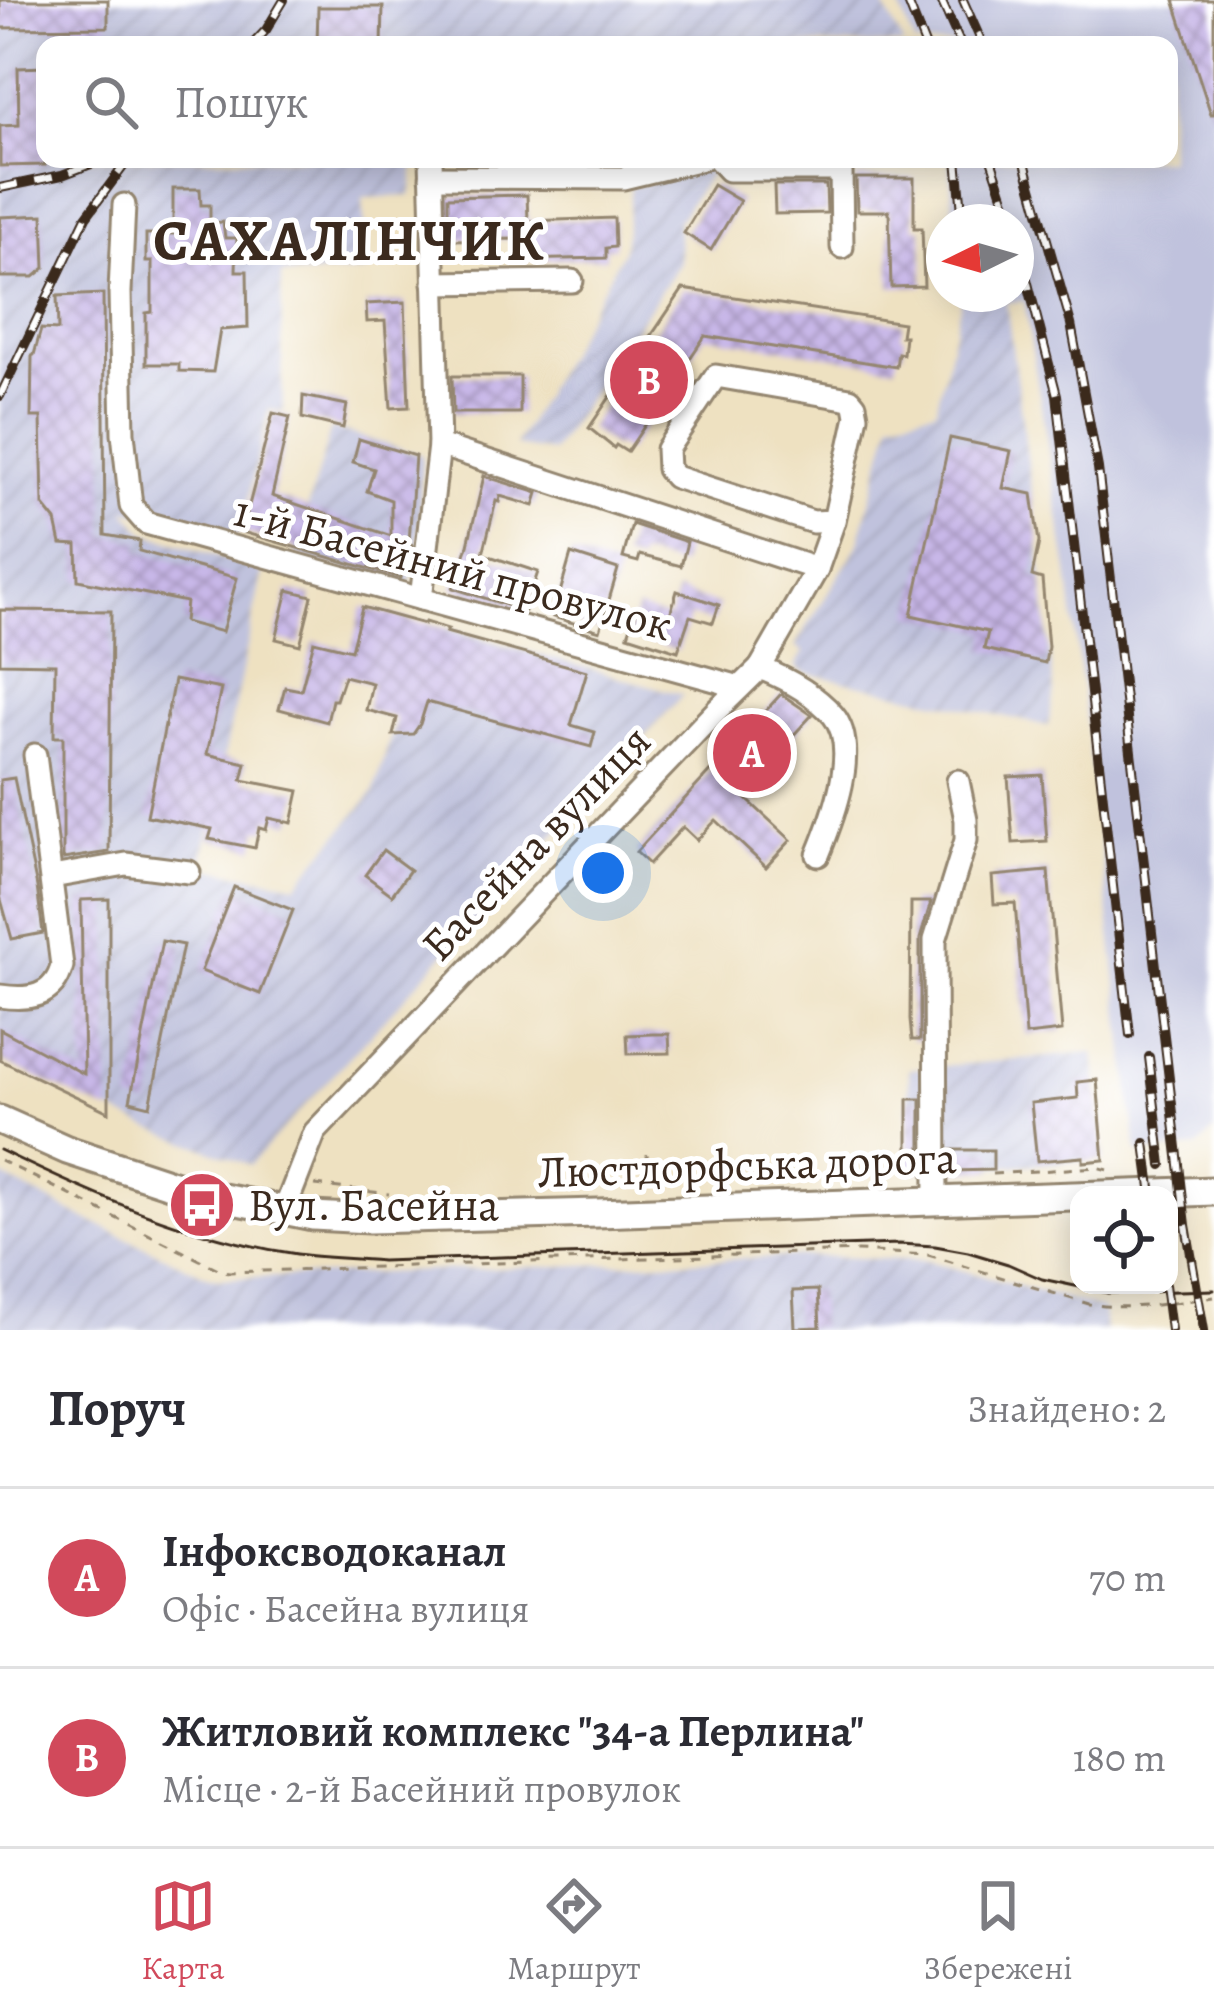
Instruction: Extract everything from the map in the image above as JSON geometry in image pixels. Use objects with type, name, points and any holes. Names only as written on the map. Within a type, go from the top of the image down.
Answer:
[{"type":"main road","name":"Люстдорфська дорога","points":[[0,1120],[67,1150],[170,1184],[313,1216],[369,1219],[1214,1191]]},
{"type":"street","points":[[422,599],[439,446],[431,168],[623,178],[664,168]]},
{"type":"street","points":[[726,168],[841,170],[842,247]]},
{"type":"street","name":"1-й Басейний провулок","points":[[124,205],[120,292],[123,433],[131,506],[146,523],[740,687]]},
{"type":"street","points":[[434,284],[572,281]]},
{"type":"street","name":"Басейна вулиця","points":[[284,1211],[315,1132],[760,668],[817,569],[834,521],[856,405],[850,399],[716,376],[667,449],[668,470],[675,477],[813,522],[834,521]]},
{"type":"street","points":[[439,446],[817,569]]},
{"type":"street","points":[[760,668],[794,683],[835,717],[842,735],[837,811],[818,855]]},
{"type":"street","points":[[0,996],[25,1000],[58,981],[62,966],[35,755]]},
{"type":"street","points":[[936,1200],[935,940],[966,839],[958,781]]},
{"type":"street","points":[[52,877],[126,864],[189,872]]},
{"type":"path","points":[[647,1154],[649,1185]]},
{"type":"path","points":[[0,1160],[230,1272],[858,1252],[928,1255],[1107,1307],[1126,1309],[1214,1297]]},
{"type":"shaded area","points":[[0,0],[881,0],[899,36],[36,36],[36,168],[415,168],[411,196],[363,198],[367,272],[281,275],[283,412],[269,409],[239,536],[125,510],[144,532],[263,571],[201,867],[297,884],[374,792],[425,622],[683,695],[250,1165],[146,1127],[0,1060]]},
{"type":"shaded area","points":[[897,0],[1214,0],[1214,1131],[1198,1148],[1137,1153],[1068,572],[1026,312],[1034,312],[1034,204],[953,204],[950,168],[1178,168],[1178,36],[911,36]]},
{"type":"shaded area","points":[[713,168],[677,222],[680,262],[552,452],[515,446],[624,249],[631,187]]},
{"type":"shaded area","points":[[959,312],[1007,312],[1054,692],[1048,726],[802,672],[795,666],[804,652],[795,646],[858,545],[892,420],[936,409]]},
{"type":"shaded area","points":[[331,428],[422,455],[418,546],[409,588],[294,555]]},
{"type":"shaded area","points":[[1094,1053],[1104,1160],[908,1172],[909,1069]]},
{"type":"shaded area","points":[[0,1175],[218,1279],[814,1256],[928,1261],[1103,1309],[1105,1330],[0,1330]]},
{"type":"building","points":[[0,0],[108,0],[108,27],[0,28]]},
{"type":"building","points":[[1174,0],[1214,0],[1214,114],[1211,114]]},
{"type":"building","points":[[318,7],[383,7],[382,36],[317,36]]},
{"type":"building","points":[[36,67],[36,165],[0,166],[0,126],[19,125],[18,68]]},
{"type":"building","points":[[856,178],[914,178],[914,228],[922,228],[924,286],[891,287],[889,211],[857,211]]},
{"type":"building","points":[[713,185],[740,201],[711,250],[684,233]]},
{"type":"building","points":[[774,185],[826,185],[827,213],[775,214]]},
{"type":"building","points":[[173,189],[200,189],[201,205],[210,205],[210,223],[223,222],[225,238],[237,238],[236,271],[247,271],[248,328],[220,330],[213,372],[179,371],[179,364],[146,364],[152,262],[146,262],[146,234],[173,234]]},
{"type":"building","points":[[527,195],[528,221],[614,218],[615,247],[606,248],[606,258],[518,260],[518,239],[448,240],[448,197]]},
{"type":"building","points":[[43,215],[45,268],[34,277],[0,277],[0,217]]},
{"type":"building","points":[[683,289],[903,323],[903,354],[898,353],[896,367],[705,336],[627,452],[614,448],[589,428]]},
{"type":"building","points":[[103,294],[105,535],[140,541],[139,551],[237,578],[222,632],[184,622],[186,602],[78,580],[77,545],[61,544],[56,521],[43,505],[41,417],[31,417],[32,356],[41,329],[58,330],[57,296]]},
{"type":"building","points":[[405,302],[409,407],[391,408],[385,321],[367,322],[366,304]]},
{"type":"building","points":[[452,376],[520,376],[520,413],[453,413]]},
{"type":"building","points":[[303,396],[347,405],[343,428],[302,418]]},
{"type":"building","points":[[273,413],[290,417],[272,496],[391,536],[391,500],[367,491],[374,469],[353,462],[359,439],[415,456],[412,545],[401,578],[242,532]]},
{"type":"building","points":[[950,438],[1011,451],[1003,488],[1032,494],[1039,542],[1032,576],[1042,579],[1045,663],[984,649],[988,632],[911,615]]},
{"type":"building","points":[[484,476],[538,493],[534,506],[500,496],[483,554],[538,572],[525,611],[453,588]]},
{"type":"building","points":[[632,524],[687,542],[681,566],[640,555],[638,562],[623,558]]},
{"type":"building","points":[[571,554],[618,569],[600,631],[553,617]]},
{"type":"building","points":[[288,590],[312,596],[300,645],[276,639]]},
{"type":"building","points":[[677,591],[719,605],[713,623],[690,616],[678,651],[628,635],[637,608],[669,618]]},
{"type":"building","points":[[362,607],[587,671],[571,725],[595,732],[591,747],[427,702],[413,734],[393,735],[397,718],[366,710],[372,683],[344,676],[327,722],[279,709],[285,687],[301,690],[314,641],[351,650]]},
{"type":"building","points":[[0,610],[111,611],[109,852],[63,859],[63,737],[54,737],[55,664],[0,663]]},
{"type":"building","points":[[174,680],[221,689],[207,754],[246,763],[242,780],[299,791],[292,823],[269,818],[266,830],[259,828],[255,848],[209,839],[212,829],[147,816]]},
{"type":"building","points":[[781,694],[812,715],[740,793],[791,840],[766,867],[716,820],[697,840],[683,827],[649,864],[636,852]]},
{"type":"building","points":[[1042,775],[1047,841],[1013,843],[1008,777]]},
{"type":"building","points":[[14,778],[43,933],[12,939],[0,896],[0,780]]},
{"type":"building","points":[[383,850],[410,870],[392,895],[365,875]]},
{"type":"building","points":[[1048,871],[1062,1031],[1026,1035],[1015,903],[994,904],[992,876]]},
{"type":"building","points":[[234,887],[293,910],[260,994],[201,971]]},
{"type":"building","points":[[109,899],[109,1112],[0,1060],[0,1029],[84,1074],[81,900]]},
{"type":"building","points":[[911,902],[931,902],[920,939],[920,1040],[912,1040],[910,1020]]},
{"type":"building","points":[[162,941],[183,945],[150,1106],[130,1101]]},
{"type":"building","points":[[669,1034],[670,1053],[628,1054],[627,1035]]},
{"type":"building","points":[[1097,1080],[1104,1160],[1037,1161],[1031,1103],[1078,1098],[1077,1082]]},
{"type":"building","points":[[908,1099],[921,1099],[921,1172],[908,1172]]},
{"type":"building","points":[[951,1150],[993,1150],[993,1170],[951,1171]]},
{"type":"building","points":[[818,1290],[820,1327],[795,1328],[793,1291]]},
{"type":"tram line","points":[[0,1150],[182,1227],[307,1255],[381,1261],[899,1244],[968,1252],[1042,1279],[1108,1293],[1214,1290]]},
{"type":"railway","points":[[260,36],[284,0]]},
{"type":"railway","points":[[907,0],[921,36]]},
{"type":"railway","points":[[941,0],[957,36]]},
{"type":"railway","points":[[963,0],[979,36]]},
{"type":"railway","points":[[0,188],[80,168]]},
{"type":"railway","points":[[0,396],[86,217],[122,168]]},
{"type":"railway","points":[[958,168],[961,204]]},
{"type":"railway","points":[[994,168],[1006,204]]},
{"type":"railway","points":[[1027,168],[1071,324],[1098,468],[1186,1225],[1204,1330]]},
{"type":"railway","points":[[1034,306],[1057,395],[1130,1035]]},
{"type":"railway","points":[[1149,1057],[1162,1165]]},
{"type":"railway","points":[[1145,1143],[1151,1186]]},
{"type":"railway","points":[[1166,1294],[1171,1330]]},
{"type":"place","name":"Житловий комплекс \"34-а Перлина\"","points":[[649,380]]},
{"type":"place","name":"Інфоксводоканал","points":[[752,753]]},
{"type":"place","name":"Вул. Басейна","points":[[202,1205]]},
{"type":"district","name":"САХАЛІНЧИК","points":[[350,240]]}]
